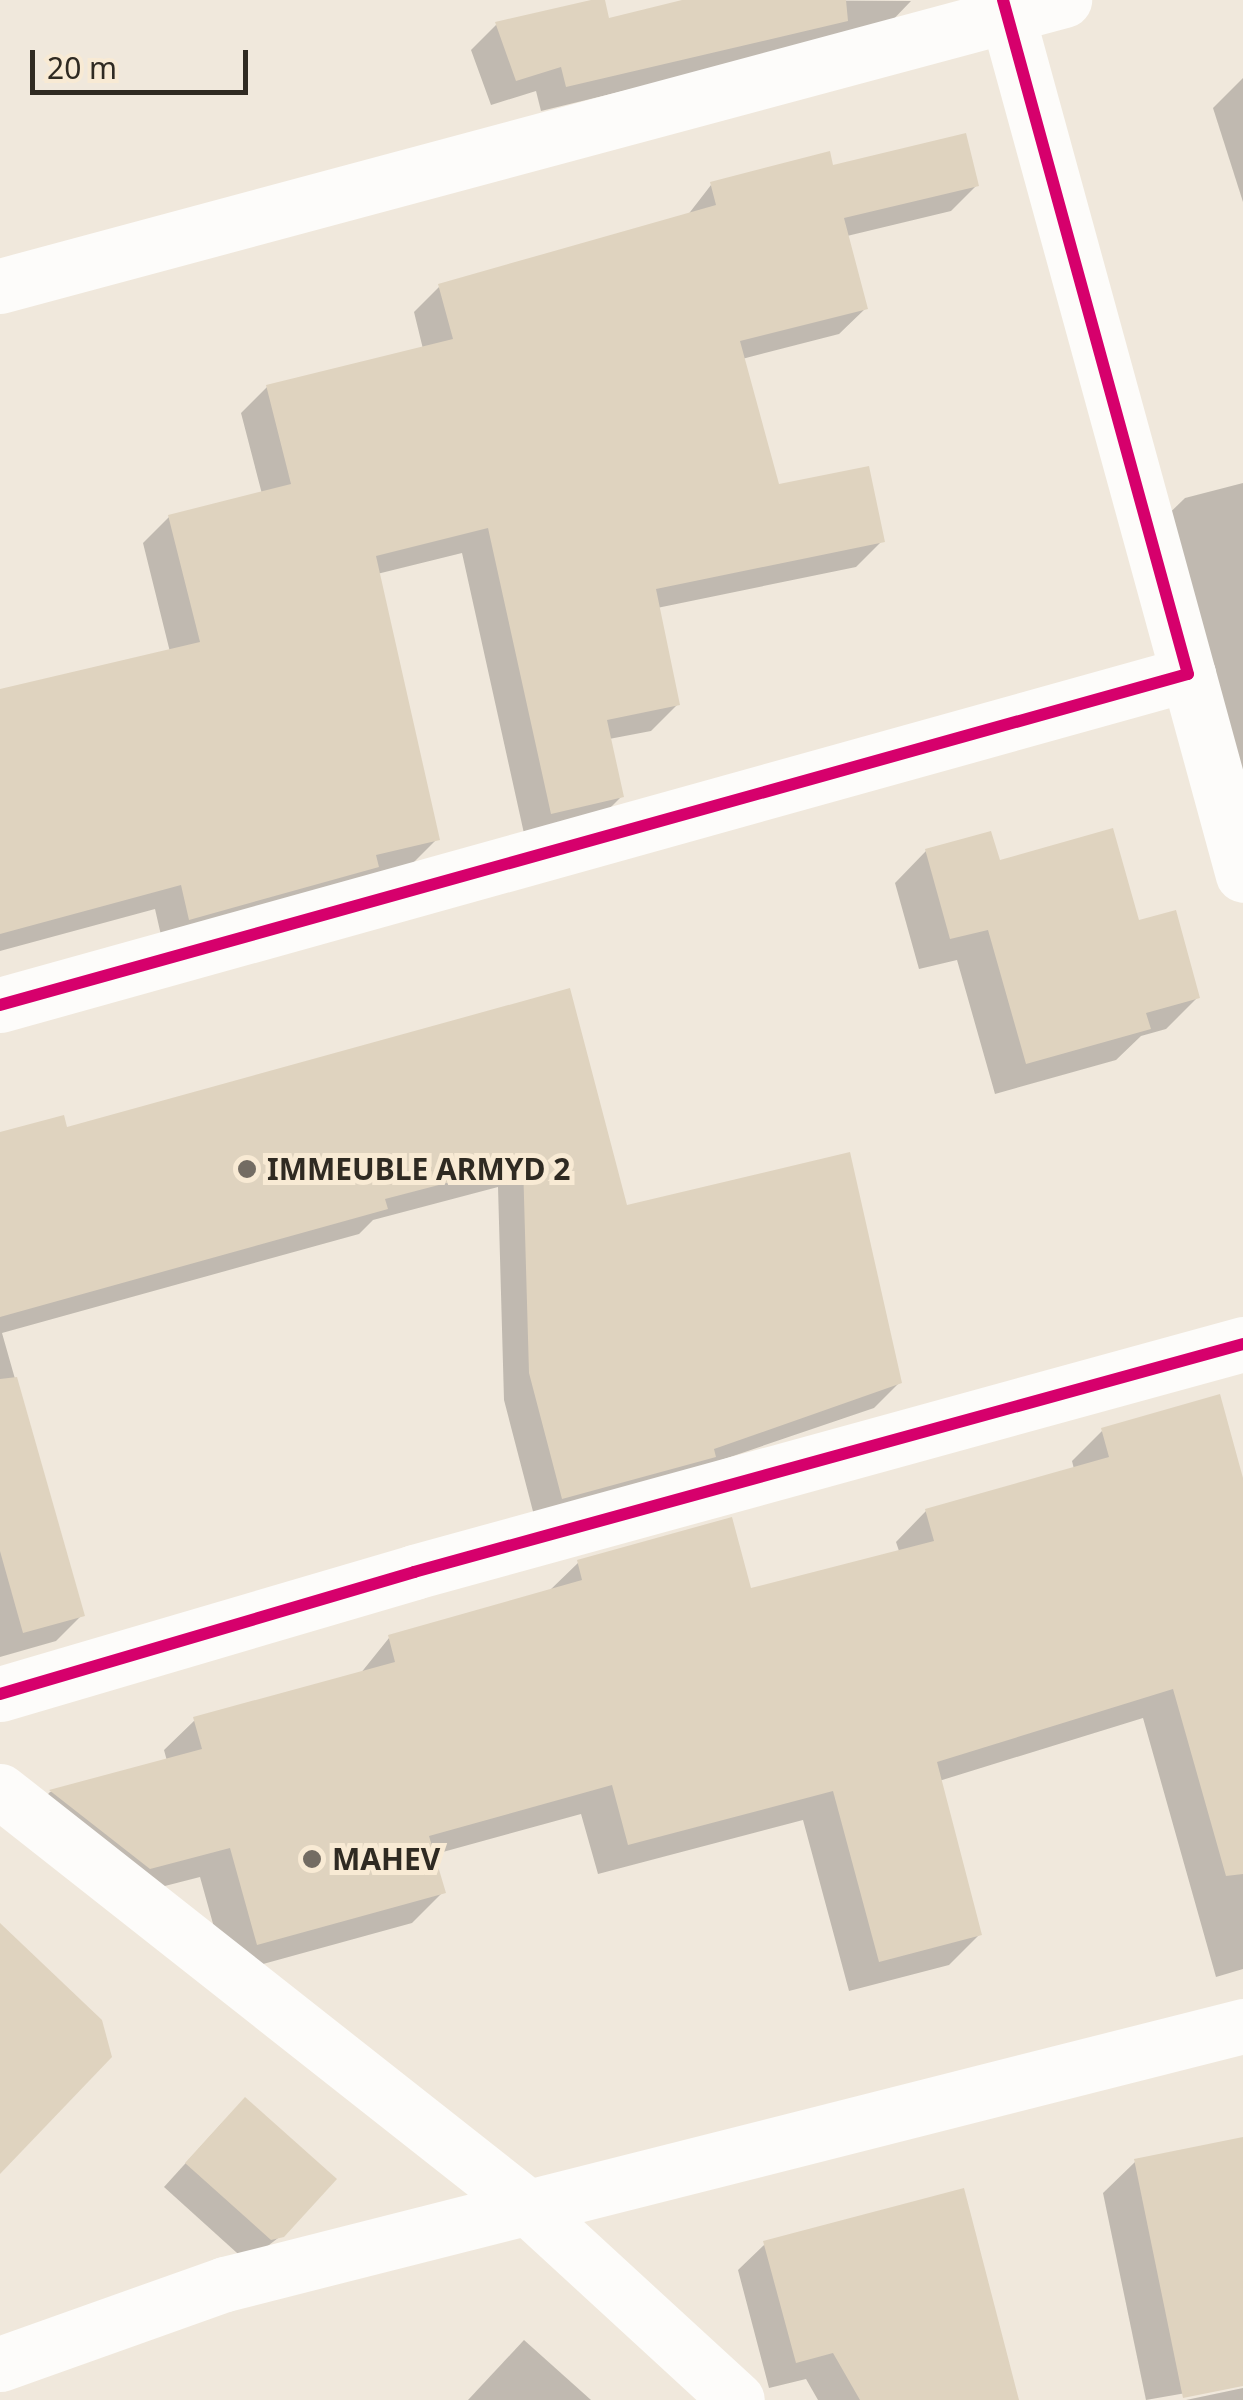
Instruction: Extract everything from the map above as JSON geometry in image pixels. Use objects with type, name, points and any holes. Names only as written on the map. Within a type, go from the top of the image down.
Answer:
[{"type":"street","points":[[0,286],[1004,6],[1064,0]]},
{"type":"street","points":[[1004,6],[1243,875]]},
{"type":"street","points":[[0,1005],[1188,674]]},
{"type":"street","points":[[0,1694],[414,1572],[1243,1344]]},
{"type":"street","points":[[0,1791],[524,2204],[737,2400]]},
{"type":"street","points":[[0,2364],[225,2284],[524,2204],[1243,2026]]},
{"type":"building","points":[[605,0],[609,18],[682,0],[846,0],[848,21],[566,87],[561,67],[516,81],[495,22]]},
{"type":"building","points":[[966,133],[979,186],[844,218],[868,309],[740,341],[779,484],[869,466],[885,542],[656,589],[680,705],[607,720],[624,797],[551,814],[488,528],[376,556],[440,840],[376,855],[379,867],[189,920],[181,885],[0,934],[0,689],[200,642],[168,515],[291,484],[266,385],[453,339],[438,284],[716,205],[710,182],[830,151],[833,165]]},
{"type":"building","points":[[1113,828],[1139,920],[1176,910],[1200,998],[1146,1013],[1151,1029],[1026,1064],[988,930],[950,939],[925,849],[991,831],[1000,860]]},
{"type":"building","points":[[570,988],[627,1205],[850,1152],[902,1383],[714,1449],[716,1457],[562,1499],[529,1373],[523,1163],[385,1199],[388,1209],[0,1317],[0,1132],[64,1115],[67,1127]]},
{"type":"building","points":[[17,1377],[85,1616],[23,1633],[0,1551],[0,1379]]},
{"type":"building","points":[[1220,1394],[1243,1478],[1243,1874],[1226,1876],[1173,1689],[937,1762],[982,1935],[879,1962],[833,1791],[628,1845],[612,1785],[429,1836],[446,1893],[257,1945],[230,1848],[150,1869],[49,1790],[202,1749],[193,1717],[395,1662],[388,1635],[582,1580],[577,1560],[732,1517],[751,1588],[934,1541],[925,1509],[1109,1457],[1101,1428]]},
{"type":"building","points":[[0,1923],[102,2020],[112,2057],[0,2174]]},
{"type":"building","points":[[245,2097],[337,2179],[284,2237],[271,2240],[185,2163]]},
{"type":"building","points":[[1243,2137],[1243,2386],[1183,2398],[1134,2159]]},
{"type":"building","points":[[964,2188],[1019,2400],[860,2400],[833,2353],[796,2363],[763,2241]]},
{"type":"cycle path","points":[[0,1005],[1188,674],[1003,0]]},
{"type":"cycle path","points":[[0,1694],[414,1572],[1243,1344]]},
{"type":"place","name":"IMMEUBLE ARMYD 2","points":[[247,1169]]},
{"type":"place","name":"MAHEV","points":[[312,1859]]}]
